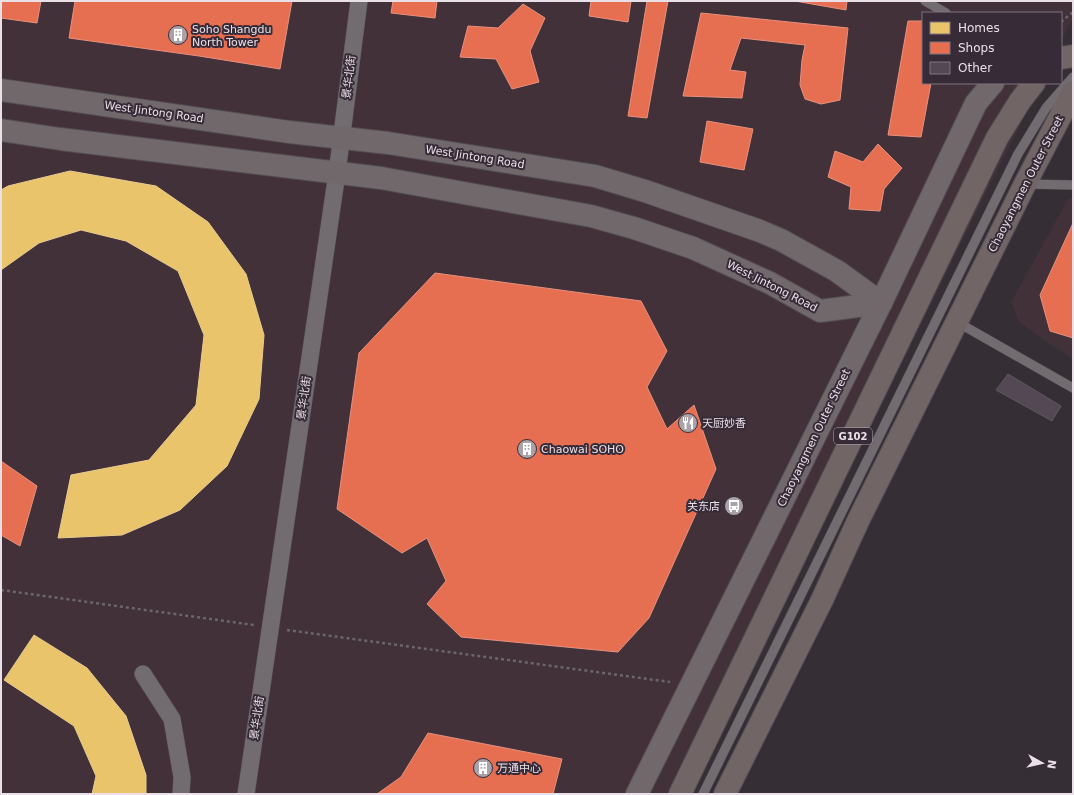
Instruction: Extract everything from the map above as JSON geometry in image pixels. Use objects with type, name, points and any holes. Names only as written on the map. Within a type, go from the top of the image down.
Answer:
[{"type":"highway","points":[[1062,58],[1073,56]]},
{"type":"highway","name":"G102","points":[[680,794],[998,138],[1020,101],[1033,84]]},
{"type":"highway","name":"Chaoyangmen Outer Street","points":[[725,794],[822,600],[858,521],[1025,184],[1063,120],[1073,92]]},
{"type":"main road","name":"Chaoyangmen Outer Street","points":[[637,794],[881,303],[976,103],[992,84]]},
{"type":"main road","name":"West Jintong Road","points":[[1,90],[289,132],[388,144],[595,176],[734,221],[781,240],[837,271],[881,303]]},
{"type":"main road","name":"West Jintong Road","points":[[1,130],[60,139],[381,178],[591,216],[634,228],[693,248],[770,283],[820,311],[881,303]]},
{"type":"street","name":"景华北街","points":[[246,794],[269,627],[337,173],[359,1]]},
{"type":"street","points":[[143,674],[172,719],[182,777],[181,794]]},
{"type":"lane","points":[[925,1],[944,12]]},
{"type":"lane","points":[[1062,48],[1073,49]]},
{"type":"lane","points":[[703,794],[1018,154],[1046,108],[1073,77]]},
{"type":"lane","points":[[1025,184],[1073,185]]},
{"type":"lane","points":[[957,322],[1073,388]]},
{"type":"lane","points":[[1058,380],[1073,384]]},
{"type":"path","points":[[1062,21],[1073,12]]},
{"type":"path","points":[[1,590],[691,684]]},
{"type":"shaded area","points":[[1,1],[1073,1],[1073,17],[1062,40],[1062,12],[922,12],[922,84],[1041,84],[687,794],[1,794]]},
{"type":"shaded area","points":[[1073,198],[1073,360],[1019,322],[1011,302],[1068,199]]},
{"type":"building: Homes","points":[[70,171],[156,186],[208,222],[246,274],[264,335],[259,399],[227,466],[180,510],[122,535],[58,538],[71,475],[149,460],[196,405],[204,335],[178,271],[126,241],[81,230],[39,243],[1,270],[1,190],[8,186]]},
{"type":"building: Homes","points":[[34,635],[87,668],[126,716],[146,775],[146,794],[92,794],[96,776],[74,726],[4,680]]},
{"type":"building: Shops","points":[[1,1],[41,1],[37,23],[1,18]]},
{"type":"building: Shops","name":"Soho Shangdu North Tower","points":[[75,1],[292,1],[280,69],[69,38]]},
{"type":"building: Shops","points":[[393,1],[437,1],[435,18],[391,13]]},
{"type":"building: Shops","points":[[591,1],[631,1],[628,22],[589,16]]},
{"type":"building: Shops","points":[[647,1],[668,1],[647,118],[628,116]]},
{"type":"building: Shops","points":[[795,1],[847,1],[846,10]]},
{"type":"building: Shops","points":[[523,4],[545,18],[530,51],[539,82],[512,89],[496,59],[460,57],[468,26],[498,28]]},
{"type":"building: Shops","points":[[701,13],[848,28],[840,100],[821,104],[805,99],[800,85],[805,45],[741,38],[730,70],[746,72],[742,98],[683,96]]},
{"type":"building: Shops","points":[[908,21],[922,21],[922,84],[931,84],[921,137],[888,135]]},
{"type":"building: Shops","points":[[707,121],[753,129],[744,170],[700,162]]},
{"type":"building: Shops","points":[[878,144],[902,168],[884,189],[880,211],[849,209],[851,187],[828,177],[835,151],[863,162]]},
{"type":"building: Shops","points":[[1073,223],[1073,338],[1050,331],[1040,295]]},
{"type":"building: Shops","name":"Chaowai SOHO","points":[[435,273],[641,301],[667,351],[647,387],[667,429],[694,405],[716,469],[649,618],[618,652],[461,637],[427,604],[446,581],[427,538],[402,553],[337,509],[359,353]]},
{"type":"building: Shops","points":[[1,461],[37,486],[20,546],[1,535]]},
{"type":"building: Shops","name":"万通中心","points":[[428,733],[562,759],[553,794],[377,794],[401,777]]},
{"type":"building: Other","points":[[1008,374],[1061,406],[1052,421],[996,390]]},
{"type":"place","name":"Soho Shangdu North Tower","points":[[178,35]]},
{"type":"place","name":"天厨妙香","points":[[688,423]]},
{"type":"place","name":"Chaowai SOHO","points":[[527,449]]},
{"type":"place","name":"关东店","points":[[734,506]]},
{"type":"place","name":"万通中心","points":[[483,768]]}]
